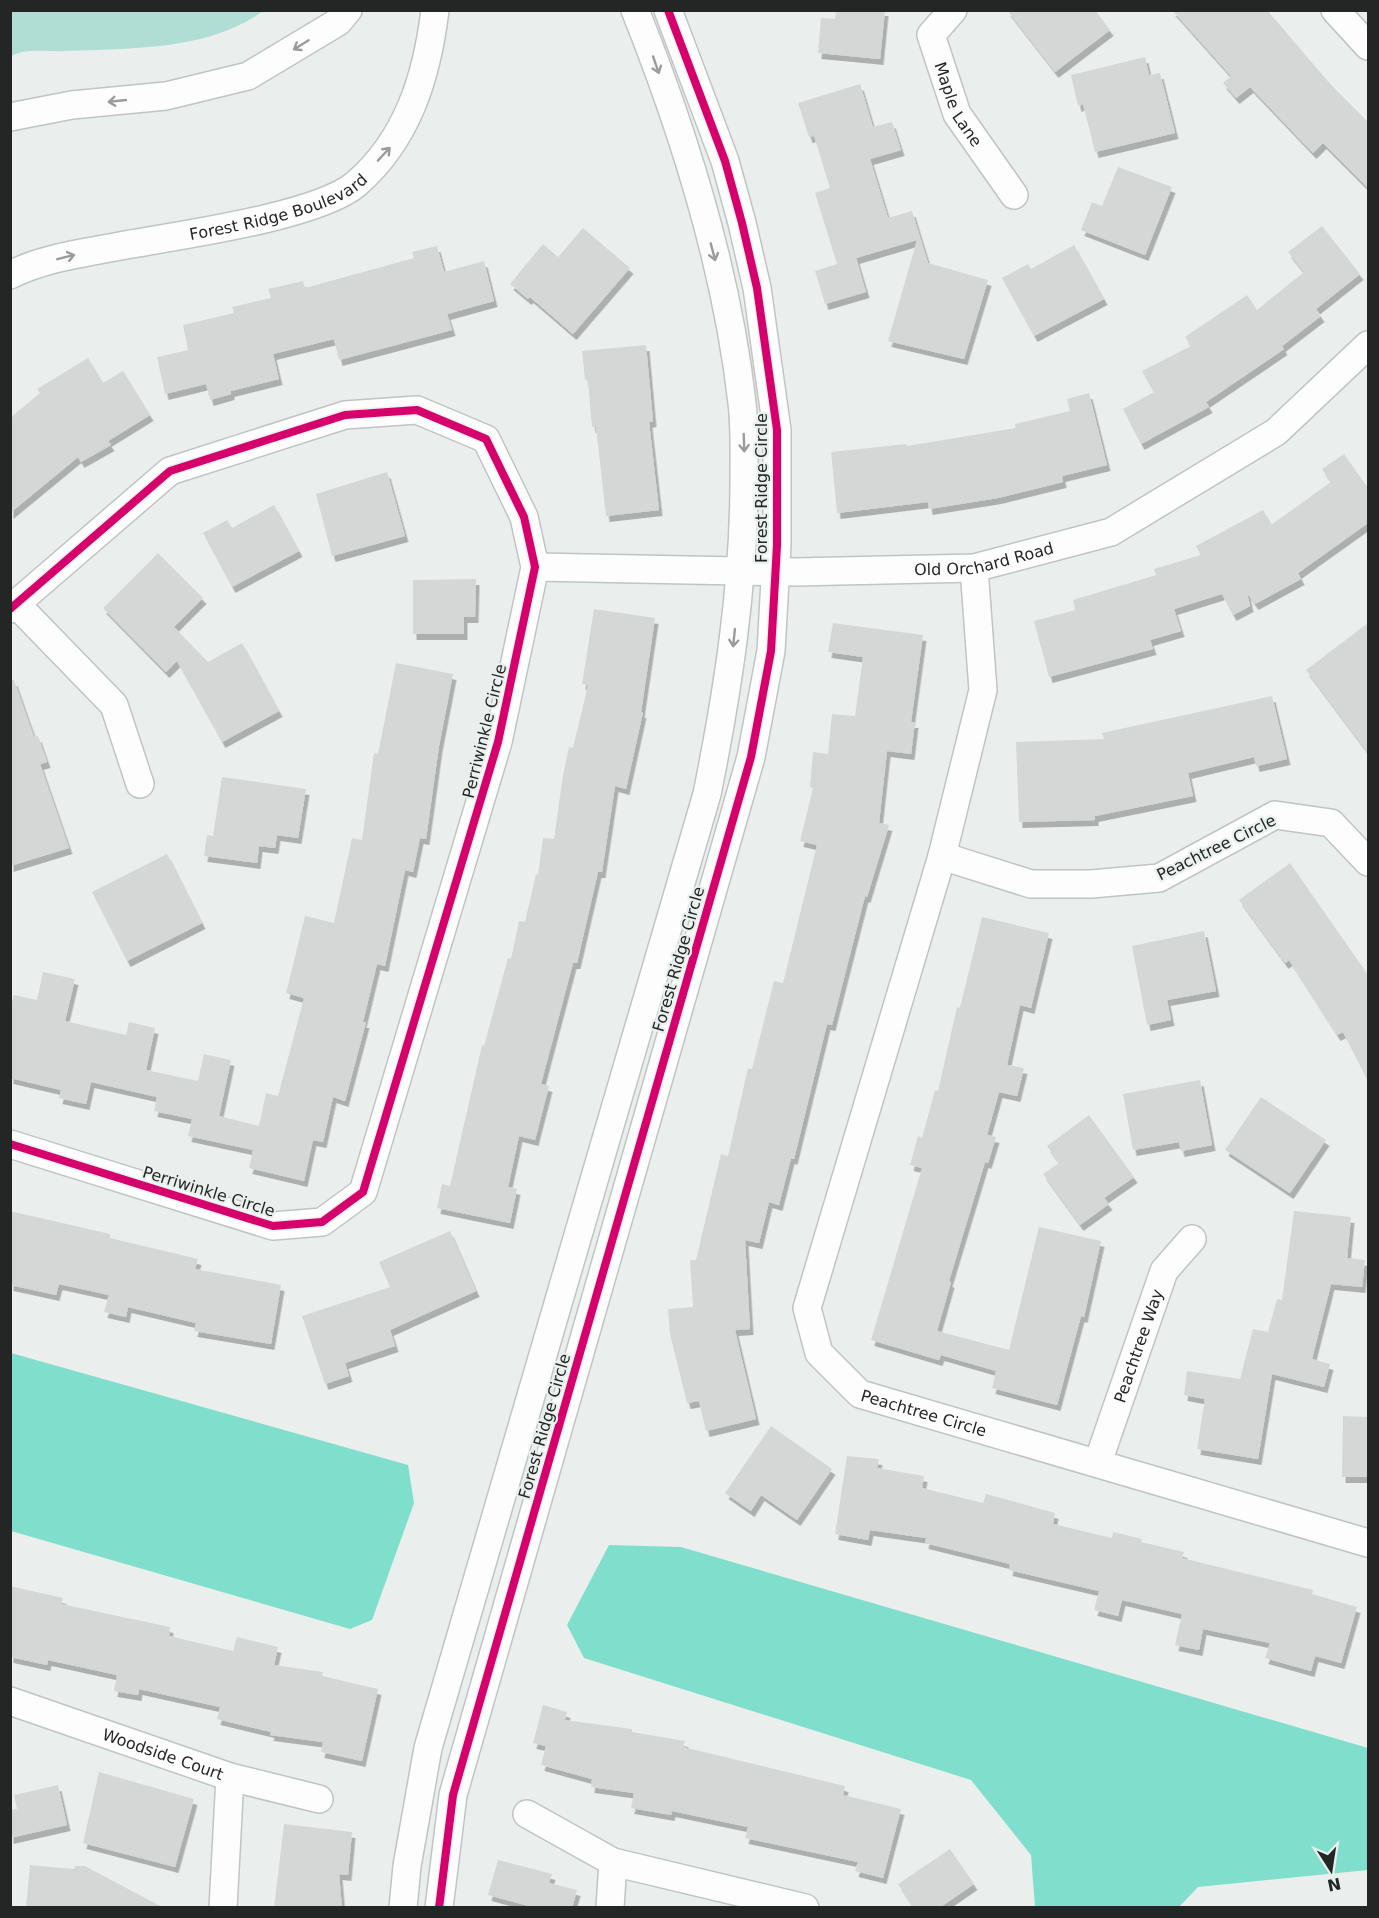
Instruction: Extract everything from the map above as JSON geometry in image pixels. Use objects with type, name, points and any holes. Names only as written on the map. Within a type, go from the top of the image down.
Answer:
[{"type":"street","points":[[10,117],[72,105],[166,96],[248,76],[338,22],[348,10]]},
{"type":"street","name":"Forest Ridge Boulevard","points":[[10,275],[22,268],[84,253],[286,213],[333,198],[356,184],[395,141],[415,104],[432,36],[435,10]]},
{"type":"street","name":"Forest Ridge Circle","points":[[404,1908],[407,1866],[428,1748],[707,794],[729,682],[744,527],[743,405],[727,303],[692,174],[654,58],[635,10]]},
{"type":"street","name":"Forest Ridge Circle","points":[[439,1908],[453,1795],[751,757],[771,651],[775,571],[777,430],[757,288],[725,161],[668,10]]},
{"type":"street","name":"Maple Lane","points":[[953,10],[931,35],[957,114],[1014,195]]},
{"type":"street","points":[[1335,10],[1368,46]]},
{"type":"street","name":"Old Orchard Road","points":[[536,567],[775,571],[974,567],[1111,532],[1276,432],[1368,345]]},
{"type":"street","name":"Perriwinkle Circle","points":[[10,1144],[273,1226],[321,1222],[363,1192],[498,742],[536,567],[524,517],[486,439],[417,410],[345,415],[170,471],[14,607]]},
{"type":"street","name":"Peachtree Circle","points":[[974,567],[983,690],[942,856],[807,1308],[819,1353],[860,1394],[1368,1543]]},
{"type":"street","points":[[14,607],[114,705],[140,784]]},
{"type":"street","name":"Peachtree Circle","points":[[942,856],[1030,884],[1091,885],[1159,879],[1275,815],[1331,823],[1368,862]]},
{"type":"street","name":"Peachtree Way","points":[[1098,1462],[1164,1271],[1192,1239]]},
{"type":"street","name":"Woodside Court","points":[[10,1701],[230,1777],[319,1799]]},
{"type":"street","points":[[223,1908],[230,1777]]},
{"type":"street","points":[[527,1814],[613,1862],[805,1908]]},
{"type":"street","points":[[610,1908],[613,1862]]},
{"type":"shaded area","points":[[11,10],[263,11],[218,34],[168,45],[142,48],[31,51],[11,56]]},
{"type":"shaded area","points":[[11,1353],[408,1465],[414,1503],[372,1620],[350,1629],[11,1531]]},
{"type":"shaded area","points":[[609,1545],[681,1547],[1368,1748],[1368,1870],[1198,1887],[1179,1907],[1035,1907],[1031,1855],[971,1780],[584,1658],[567,1625]]},
{"type":"building","points":[[836,10],[885,10],[880,59],[818,53],[821,18],[835,19]]},
{"type":"building","points":[[1007,10],[1095,10],[1110,30],[1055,72]]},
{"type":"building","points":[[1172,10],[1267,10],[1332,86],[1368,122],[1368,188],[1323,143],[1313,153],[1250,87],[1236,98],[1223,83],[1231,76]]},
{"type":"building","points":[[1145,57],[1149,75],[1160,73],[1175,133],[1095,152],[1083,104],[1078,106],[1071,75]]},
{"type":"building","points":[[860,84],[873,127],[892,122],[901,150],[870,159],[888,218],[912,211],[928,263],[988,280],[964,359],[888,341],[917,240],[856,258],[866,292],[825,304],[815,271],[837,264],[815,193],[830,188],[814,136],[809,137],[798,103]]},
{"type":"building","points":[[1118,167],[1172,187],[1145,255],[1081,230],[1092,202],[1102,206]]},
{"type":"building","points":[[1322,226],[1360,274],[1316,309],[1321,316],[1282,346],[1284,349],[1206,402],[1209,407],[1141,444],[1123,409],[1154,392],[1142,371],[1191,346],[1185,337],[1247,295],[1257,310],[1304,272],[1288,252]]},
{"type":"building","points":[[583,228],[630,268],[573,334],[530,297],[528,299],[510,284],[543,244],[558,257]]},
{"type":"building","points":[[1074,245],[1104,299],[1034,336],[1002,278],[1028,264],[1031,269]]},
{"type":"building","points":[[437,246],[444,272],[484,261],[494,301],[447,314],[452,330],[339,360],[334,339],[273,354],[279,379],[231,391],[231,394],[210,400],[206,384],[165,394],[157,357],[188,350],[183,325],[234,313],[232,307],[271,298],[268,289],[303,281],[305,288],[414,258],[412,252]]},
{"type":"building","points":[[646,345],[653,421],[649,422],[659,510],[606,516],[596,427],[592,427],[588,380],[585,380],[582,351]]},
{"type":"building","points":[[88,358],[103,383],[123,371],[150,415],[108,441],[111,445],[81,462],[78,457],[10,513],[10,418],[40,393],[37,389]]},
{"type":"building","points":[[1089,393],[1107,465],[1062,476],[1063,482],[998,498],[929,509],[928,502],[837,513],[831,452],[907,444],[907,446],[1016,428],[1015,424],[1070,411],[1067,399]]},
{"type":"building","points":[[1344,454],[1368,488],[1368,523],[1298,573],[1301,579],[1255,604],[1247,593],[1250,606],[1233,615],[1222,594],[1174,609],[1181,631],[1150,640],[1153,649],[1049,677],[1034,621],[1075,610],[1073,600],[1156,575],[1154,569],[1201,555],[1196,546],[1263,510],[1271,525],[1331,482],[1322,469]]},
{"type":"building","points":[[387,472],[405,536],[332,556],[316,494]]},
{"type":"building","points":[[274,505],[299,551],[232,587],[203,533],[227,520],[232,528]]},
{"type":"building","points":[[158,553],[203,598],[174,627],[208,662],[242,643],[279,711],[222,742],[177,661],[166,672],[103,608]]},
{"type":"building","points":[[476,579],[475,617],[464,617],[464,634],[413,634],[413,580]]},
{"type":"building","points":[[594,609],[655,618],[641,712],[643,712],[626,789],[615,786],[602,872],[598,872],[577,963],[573,963],[541,1084],[549,1086],[535,1140],[519,1136],[508,1187],[517,1189],[510,1223],[437,1208],[442,1184],[450,1186],[482,1045],[484,1046],[508,958],[511,959],[519,921],[525,922],[536,874],[538,875],[543,838],[554,839],[569,747],[573,748],[588,685],[582,684]]},
{"type":"building","points":[[833,623],[923,635],[911,722],[915,722],[911,754],[887,751],[879,823],[889,825],[867,897],[865,896],[832,1025],[827,1024],[794,1159],[791,1158],[779,1205],[769,1202],[759,1243],[745,1240],[750,1329],[735,1330],[756,1419],[706,1431],[699,1401],[687,1403],[670,1334],[668,1309],[693,1307],[690,1260],[696,1260],[721,1154],[728,1156],[748,1068],[752,1069],[774,981],[783,983],[817,845],[800,841],[813,788],[810,787],[813,752],[828,754],[832,714],[855,716],[863,657],[828,652]]},
{"type":"building","points":[[1368,623],[1368,753],[1306,670]]},
{"type":"building","points":[[396,663],[453,674],[439,746],[426,839],[420,838],[413,872],[405,870],[385,966],[377,964],[363,1022],[366,1022],[345,1101],[333,1097],[323,1142],[313,1140],[304,1181],[249,1168],[253,1150],[188,1136],[192,1119],[154,1111],[157,1097],[91,1082],[86,1104],[59,1098],[61,1090],[10,1078],[10,1008],[14,995],[37,1000],[43,972],[75,979],[65,1021],[126,1035],[129,1022],[155,1028],[146,1070],[198,1081],[204,1054],[231,1060],[219,1116],[259,1126],[266,1093],[278,1096],[304,998],[286,993],[305,916],[334,923],[352,838],[362,840],[374,753],[378,754]]},
{"type":"building","points":[[10,680],[14,680],[34,737],[38,736],[47,762],[40,764],[69,848],[10,866]]},
{"type":"building","points":[[1272,696],[1287,759],[1256,766],[1254,757],[1188,773],[1193,796],[1095,816],[1095,820],[1019,822],[1016,742],[1104,739],[1102,733]]},
{"type":"building","points":[[222,777],[306,789],[298,838],[277,835],[275,848],[259,846],[257,863],[204,856],[207,835],[213,836]]},
{"type":"building","points":[[167,854],[202,923],[127,961],[92,892]]},
{"type":"building","points":[[1290,863],[1368,975],[1368,1081],[1343,1032],[1337,1035],[1289,960],[1285,963],[1239,900]]},
{"type":"building","points":[[982,917],[1049,933],[1031,1008],[1020,1005],[1007,1065],[1024,1068],[1017,1096],[999,1092],[987,1135],[996,1137],[988,1163],[985,1162],[949,1281],[951,1282],[937,1331],[1009,1350],[1039,1227],[1101,1241],[1084,1317],[1081,1316],[1057,1405],[992,1388],[996,1371],[941,1355],[939,1360],[871,1340],[922,1168],[910,1165],[918,1136],[922,1138],[935,1090],[938,1091],[957,1007],[960,1008]]},
{"type":"building","points":[[1204,931],[1216,991],[1167,1000],[1171,1020],[1147,1025],[1132,946]]},
{"type":"building","points":[[1200,1080],[1212,1145],[1181,1151],[1179,1142],[1133,1150],[1123,1094]]},
{"type":"building","points":[[1261,1097],[1326,1140],[1290,1193],[1225,1150]]},
{"type":"building","points":[[1089,1115],[1134,1177],[1104,1198],[1109,1204],[1080,1225],[1043,1174],[1059,1163],[1047,1146]]},
{"type":"building","points":[[10,1211],[110,1234],[110,1238],[198,1259],[195,1269],[281,1285],[271,1344],[194,1331],[196,1323],[128,1307],[126,1317],[104,1312],[109,1295],[59,1284],[56,1295],[10,1285]]},
{"type":"building","points":[[1294,1211],[1351,1217],[1347,1258],[1365,1260],[1362,1287],[1331,1284],[1312,1359],[1330,1364],[1324,1387],[1272,1374],[1258,1459],[1197,1449],[1205,1399],[1184,1395],[1187,1371],[1240,1379],[1253,1329],[1268,1332],[1277,1299],[1282,1300]]},
{"type":"building","points":[[450,1231],[476,1291],[390,1330],[395,1346],[345,1363],[349,1376],[325,1384],[302,1316],[390,1287],[379,1262]]},
{"type":"building","points":[[1343,1416],[1368,1417],[1368,1477],[1342,1477]]},
{"type":"building","points":[[771,1426],[832,1469],[797,1520],[761,1495],[751,1511],[725,1493]]},
{"type":"building","points":[[847,1456],[879,1459],[877,1468],[924,1476],[922,1488],[983,1503],[986,1494],[1012,1501],[1055,1513],[1053,1524],[1112,1538],[1113,1532],[1142,1539],[1141,1542],[1184,1552],[1182,1558],[1313,1590],[1312,1594],[1357,1607],[1341,1663],[1315,1656],[1311,1671],[1265,1658],[1270,1643],[1203,1629],[1199,1650],[1175,1645],[1182,1614],[1122,1600],[1118,1616],[1094,1610],[1099,1591],[1009,1570],[1010,1564],[925,1543],[926,1538],[870,1530],[868,1540],[835,1534]]},
{"type":"building","points":[[10,1586],[63,1598],[61,1604],[170,1627],[169,1636],[233,1651],[237,1637],[278,1647],[274,1665],[323,1672],[322,1676],[378,1689],[362,1761],[321,1752],[323,1742],[270,1735],[271,1732],[217,1719],[220,1707],[139,1689],[138,1695],[114,1691],[117,1675],[48,1660],[47,1665],[10,1657]]},
{"type":"building","points":[[543,1705],[567,1712],[565,1720],[632,1729],[632,1732],[685,1741],[683,1747],[845,1786],[843,1795],[901,1809],[883,1878],[855,1871],[858,1862],[745,1838],[748,1827],[672,1811],[671,1815],[631,1808],[634,1793],[591,1787],[592,1779],[541,1765],[546,1746],[533,1743]]},
{"type":"building","points":[[99,1772],[194,1799],[175,1867],[83,1843]]},
{"type":"building","points":[[58,1785],[67,1825],[10,1838],[10,1810],[17,1809],[14,1795]]},
{"type":"building","points":[[284,1824],[352,1832],[348,1875],[339,1874],[342,1908],[274,1908]]},
{"type":"building","points":[[950,1849],[974,1884],[939,1908],[914,1908],[898,1884]]},
{"type":"building","points":[[498,1860],[552,1874],[549,1883],[577,1890],[572,1908],[536,1908],[488,1895]]},
{"type":"building","points":[[30,1865],[74,1869],[75,1866],[85,1866],[164,1908],[26,1908]]},
{"type":"cycle path","points":[[439,1908],[453,1795],[751,757],[771,651],[777,545],[777,430],[757,288],[725,161],[668,10]]},
{"type":"cycle path","points":[[10,609],[170,471],[345,415],[417,410],[486,439],[524,517],[535,567],[498,742],[363,1192],[322,1222],[273,1226],[10,1144]]}]
